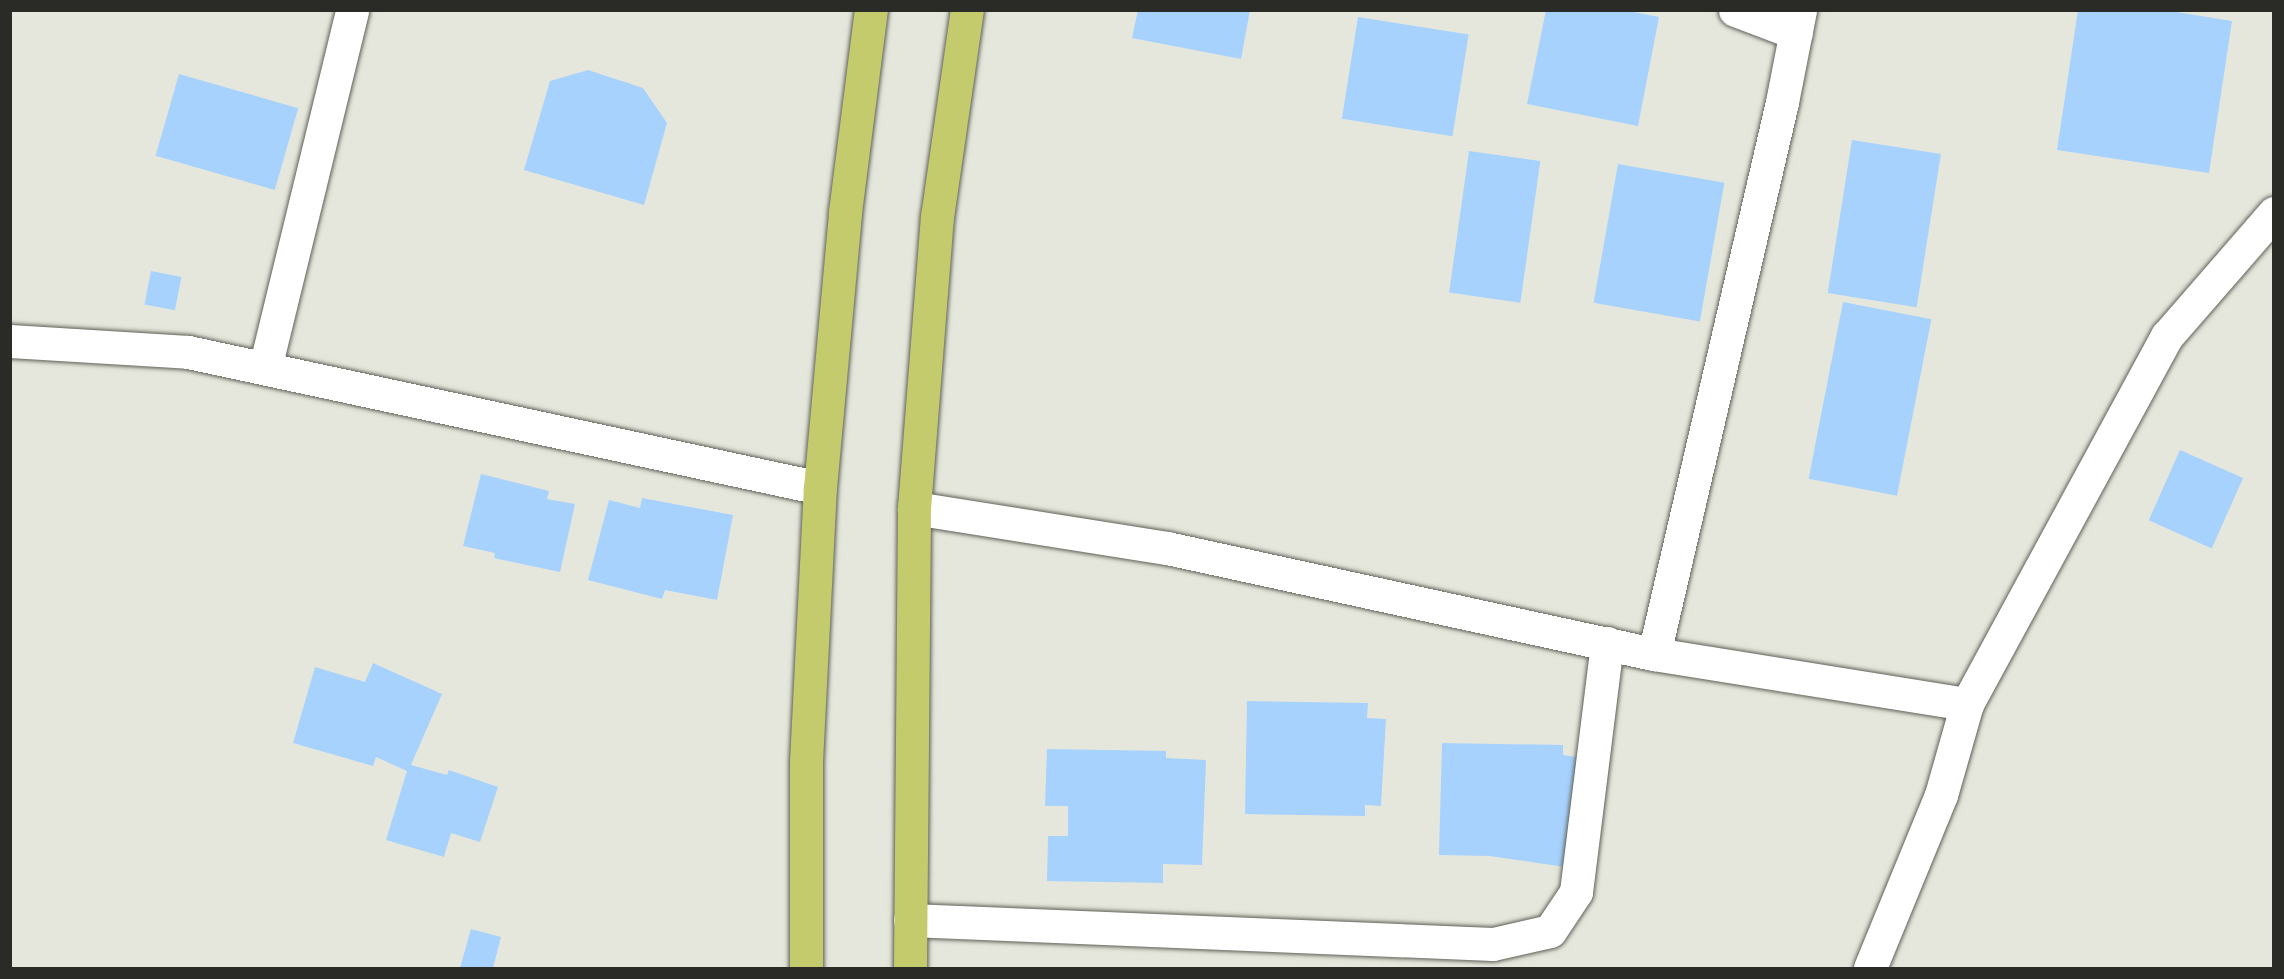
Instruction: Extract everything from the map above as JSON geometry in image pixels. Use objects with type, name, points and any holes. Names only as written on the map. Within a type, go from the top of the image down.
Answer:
[{"type":"main road","points":[[806,969],[806,762],[820,488],[845,212],[871,10]]},
{"type":"main road","points":[[910,969],[914,508],[937,217],[967,10]]},
{"type":"street","points":[[265,368],[352,10]]},
{"type":"street","points":[[1654,654],[1798,22],[1734,10]]},
{"type":"street","points":[[1870,969],[1941,795],[1967,704],[2167,336],[2274,213]]},
{"type":"street","points":[[10,341],[188,352],[820,488]]},
{"type":"street","points":[[914,508],[1167,548],[1654,654],[1967,704]]},
{"type":"street","points":[[910,920],[1493,944],[1550,931],[1576,892],[1607,643]]},
{"type":"building","points":[[1138,10],[1250,10],[1241,59],[1132,38]]},
{"type":"building","points":[[1546,10],[1624,10],[1659,17],[1638,126],[1527,104]]},
{"type":"building","points":[[2078,10],[2164,10],[2232,21],[2209,173],[2057,150]]},
{"type":"building","points":[[1358,17],[1469,35],[1453,136],[1342,119]]},
{"type":"building","points":[[588,70],[643,88],[667,123],[644,205],[524,170],[550,81]]},
{"type":"building","points":[[179,74],[298,108],[275,190],[156,156]]},
{"type":"building","points":[[1852,140],[1941,154],[1917,307],[1828,293]]},
{"type":"building","points":[[1469,151],[1540,161],[1520,303],[1449,293]]},
{"type":"building","points":[[1618,164],[1724,183],[1700,322],[1594,303]]},
{"type":"building","points":[[151,271],[181,277],[175,310],[145,304]]},
{"type":"building","points":[[1843,302],[1931,319],[1897,496],[1809,479]]},
{"type":"building","points":[[2180,450],[2243,478],[2212,548],[2149,520]]},
{"type":"building","points":[[481,474],[549,491],[547,499],[575,504],[560,572],[494,558],[495,553],[463,546]]},
{"type":"building","points":[[642,498],[733,515],[717,600],[665,590],[662,599],[588,580],[609,500],[640,508]]},
{"type":"building","points":[[373,663],[442,694],[411,765],[447,775],[449,770],[498,787],[480,842],[451,833],[444,857],[386,840],[407,771],[376,757],[373,766],[293,743],[315,667],[365,682]]},
{"type":"building","points":[[1247,701],[1368,703],[1367,718],[1386,719],[1381,806],[1365,805],[1365,816],[1245,814]]},
{"type":"building","points":[[1442,743],[1563,745],[1563,755],[1595,760],[1580,869],[1490,856],[1439,855]]},
{"type":"building","points":[[1047,749],[1166,751],[1166,758],[1206,760],[1202,865],[1163,864],[1163,883],[1047,881],[1048,836],[1068,836],[1068,806],[1045,806]]},
{"type":"building","points":[[471,929],[501,937],[493,968],[460,968]]}]
